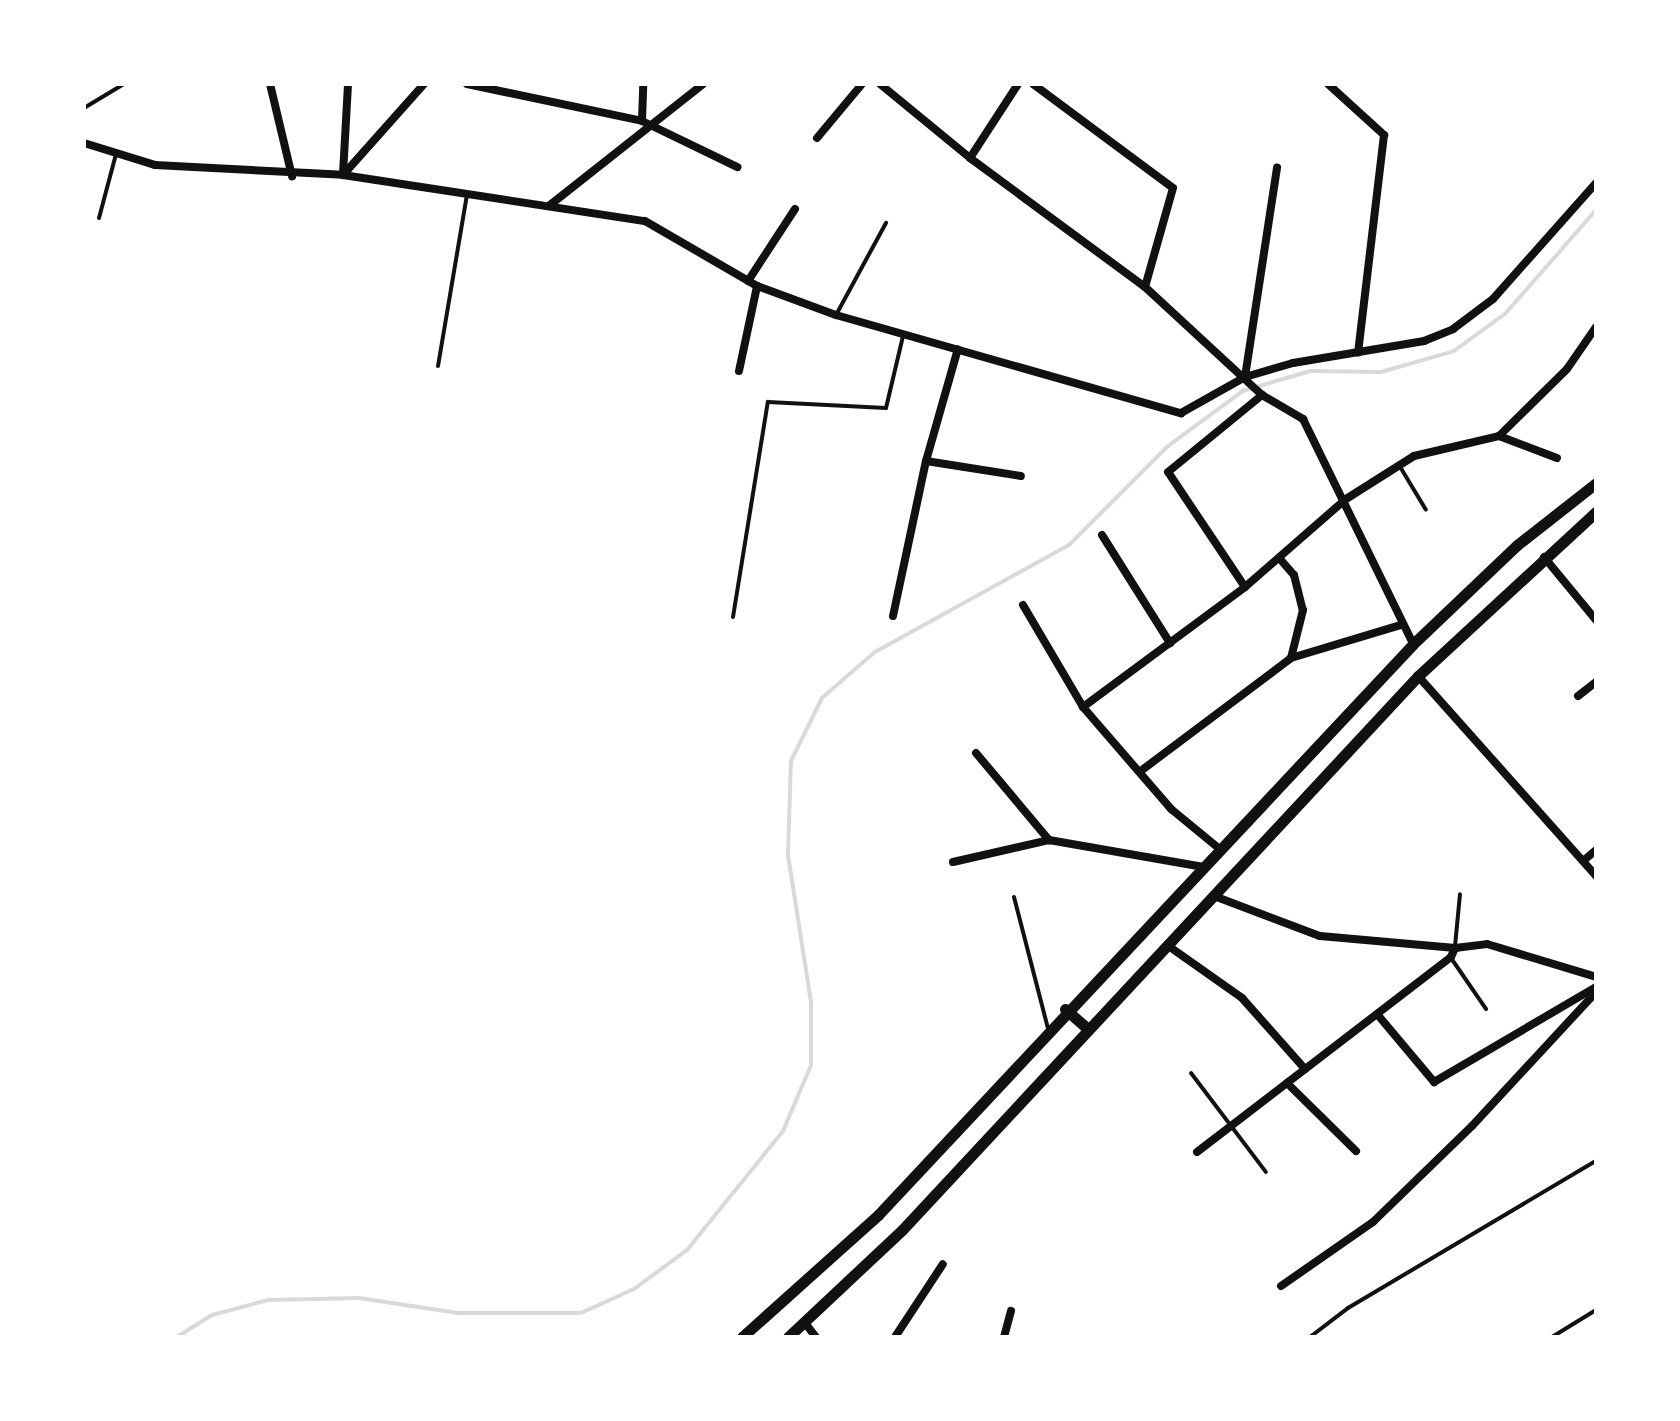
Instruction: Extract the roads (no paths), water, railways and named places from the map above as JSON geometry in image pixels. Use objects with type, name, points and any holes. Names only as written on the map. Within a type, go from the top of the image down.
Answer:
[{"type":"main road","points":[[742,1337],[878,1215],[1065,1009],[1221,850],[1413,644],[1517,545],[1596,483]]},
{"type":"main road","points":[[788,1337],[902,1230],[1418,676],[1596,512]]},
{"type":"main road","points":[[1065,1009],[1087,1028]]},
{"type":"street","points":[[270,84],[292,176]]},
{"type":"street","points":[[343,175],[348,84]]},
{"type":"street","points":[[343,175],[424,84]]},
{"type":"street","points":[[467,84],[642,121],[737,167]]},
{"type":"street","points":[[642,121],[643,84]]},
{"type":"street","points":[[549,205],[703,84]]},
{"type":"street","points":[[817,138],[862,84]]},
{"type":"street","points":[[880,84],[970,158],[1145,287],[1262,395],[1303,419],[1346,499],[1401,625],[1413,644]]},
{"type":"street","points":[[970,158],[1018,84]]},
{"type":"street","points":[[1033,84],[1173,188],[1145,287]]},
{"type":"street","points":[[1328,84],[1384,135],[1358,352]]},
{"type":"street","points":[[84,143],[155,165],[292,176],[343,175],[467,191],[645,221],[752,284],[836,315],[1181,413],[1245,377],[1424,341],[1470,319],[1527,264],[1596,183]]},
{"type":"street","points":[[1245,377],[1277,167]]},
{"type":"street","points":[[739,371],[752,284],[795,209]]},
{"type":"street","points":[[1499,436],[1567,369],[1596,327]]},
{"type":"street","points":[[893,616],[926,461],[958,349]]},
{"type":"street","points":[[1245,587],[1168,472],[1262,395]]},
{"type":"street","points":[[1083,707],[1245,587],[1346,499],[1399,465],[1444,446],[1499,436],[1557,458]]},
{"type":"street","points":[[926,461],[1021,476]]},
{"type":"street","points":[[1102,535],[1170,643]]},
{"type":"street","points":[[1544,557],[1596,620]]},
{"type":"street","points":[[1280,559],[1294,575],[1303,610],[1291,658]]},
{"type":"street","points":[[1023,605],[1083,707],[1142,770],[1171,809],[1221,850]]},
{"type":"street","points":[[1142,770],[1291,658],[1401,625]]},
{"type":"street","points":[[1418,676],[1596,876]]},
{"type":"street","points":[[1578,696],[1596,682]]},
{"type":"street","points":[[976,753],[1049,840]]},
{"type":"street","points":[[953,862],[1049,840],[1204,867]]},
{"type":"street","points":[[1583,861],[1596,850]]},
{"type":"street","points":[[1214,896],[1320,936],[1453,953],[1487,944],[1596,977]]},
{"type":"street","points":[[1167,945],[1242,998],[1305,1069]]},
{"type":"street","points":[[1197,1152],[1453,953]]},
{"type":"street","points":[[1377,1014],[1434,1082],[1596,989]]},
{"type":"street","points":[[1281,1286],[1373,1222],[1472,1126],[1596,989]]},
{"type":"street","points":[[1287,1083],[1356,1151]]},
{"type":"street","points":[[895,1337],[943,1264]]},
{"type":"street","points":[[1004,1337],[1011,1311]]},
{"type":"street","points":[[805,1323],[816,1337]]},
{"type":"lane","points":[[84,108],[124,84]]},
{"type":"lane","points":[[99,218],[116,154]]},
{"type":"lane","points":[[438,366],[467,191]]},
{"type":"lane","points":[[836,315],[886,223]]},
{"type":"lane","points":[[733,617],[768,402],[886,408],[904,334]]},
{"type":"lane","points":[[1399,465],[1426,510]]},
{"type":"lane","points":[[1460,894],[1453,953],[1486,1009]]},
{"type":"lane","points":[[1014,897],[1048,1028]]},
{"type":"lane","points":[[1191,1073],[1266,1172]]},
{"type":"lane","points":[[1311,1337],[1348,1308],[1596,1161]]},
{"type":"lane","points":[[1552,1337],[1596,1310]]},
{"type":"waterway","points":[[177,1337],[212,1315],[268,1300],[359,1298],[458,1313],[581,1313],[634,1289],[687,1250],[783,1131],[811,1065],[811,1002],[788,855],[791,761],[822,698],[875,652],[1069,545],[1168,446],[1243,391],[1310,371],[1381,372],[1454,351],[1505,314],[1596,210]]}]
